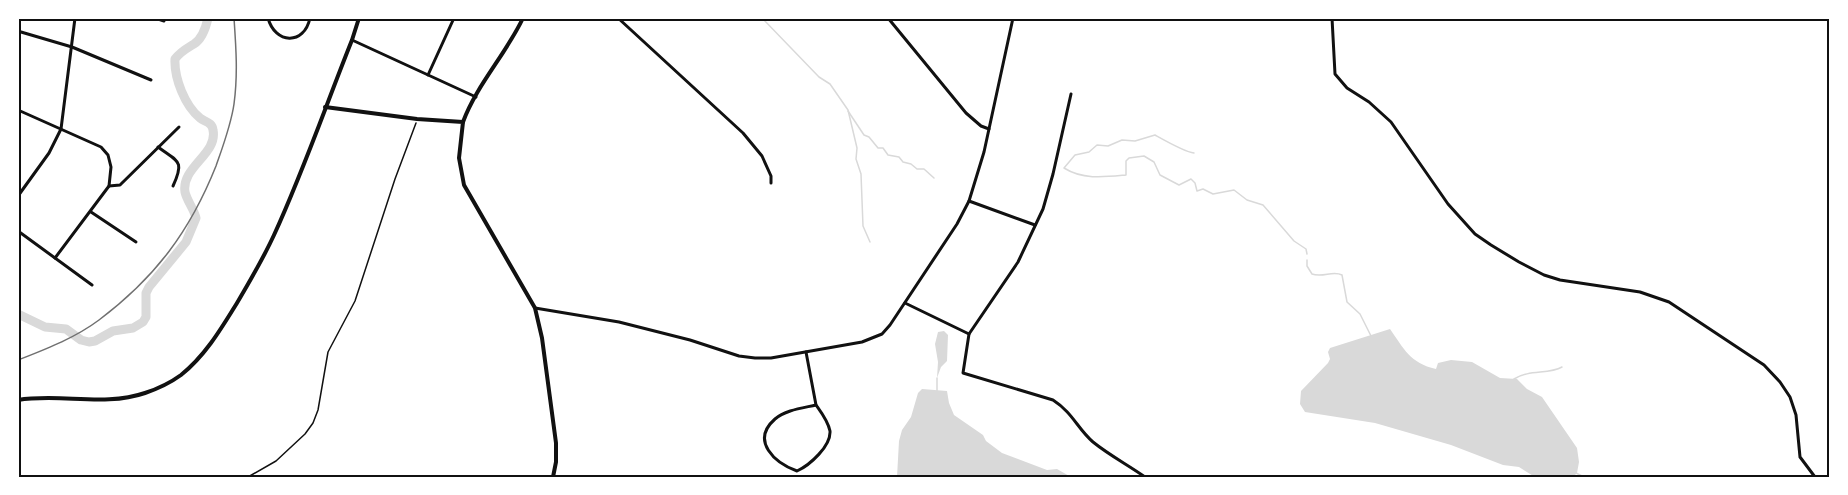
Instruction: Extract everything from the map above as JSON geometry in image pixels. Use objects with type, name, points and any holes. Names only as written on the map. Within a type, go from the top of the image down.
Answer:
[{"type":"main road","points":[[18,400],[43,397],[129,398],[169,382],[190,367],[214,339],[264,255],[282,218],[359,18]]},
{"type":"main road","points":[[523,18],[507,48],[467,109],[463,122],[459,158],[464,185],[534,308],[542,338],[555,427],[556,462],[553,477]]},
{"type":"main road","points":[[325,107],[417,119],[463,122]]},
{"type":"street","points":[[18,196],[49,153],[61,129],[75,18]]},
{"type":"street","points":[[155,18],[164,21]]},
{"type":"street","points":[[268,18],[270,27],[276,33],[284,38],[292,38],[306,31],[310,18]]},
{"type":"street","points":[[428,75],[454,18]]},
{"type":"street","points":[[618,18],[747,137],[769,168],[771,183]]},
{"type":"street","points":[[888,18],[966,113],[981,126],[989,129]]},
{"type":"street","points":[[534,308],[628,325],[747,357],[771,358],[872,339],[882,334],[957,224],[969,201],[978,177],[1013,18]]},
{"type":"street","points":[[1332,18],[1335,74],[1339,81],[1369,102],[1391,122],[1448,204],[1475,234],[1519,262],[1552,278],[1574,284],[1640,292],[1670,302],[1717,336],[1753,358],[1775,377],[1790,397],[1796,416],[1800,457],[1815,477]]},
{"type":"street","points":[[21,32],[72,47],[151,80]]},
{"type":"street","points":[[352,40],[476,97]]},
{"type":"street","points":[[1071,94],[1048,193],[1036,225],[1018,262],[969,334],[963,373],[1053,400],[1065,408],[1082,432],[1145,477]]},
{"type":"street","points":[[18,110],[101,147],[108,155],[111,167],[109,186],[55,258]]},
{"type":"street","points":[[109,186],[120,185],[179,127]]},
{"type":"street","points":[[158,147],[179,164],[180,170],[173,186]]},
{"type":"street","points":[[969,201],[1036,225]]},
{"type":"street","points":[[91,212],[136,242]]},
{"type":"street","points":[[18,231],[92,285]]},
{"type":"street","points":[[905,303],[969,334]]},
{"type":"street","points":[[806,352],[816,405],[827,421],[830,432],[828,440],[804,468],[797,471],[778,463],[770,455],[766,446],[765,437],[769,426],[776,417],[787,412],[816,405]]},
{"type":"path","points":[[248,477],[276,460],[298,441],[313,423],[318,410],[328,352],[356,301],[395,178],[417,119]]},
{"type":"shaded area","points":[[1390,329],[1408,354],[1420,363],[1436,369],[1438,363],[1451,360],[1472,362],[1500,378],[1517,379],[1527,389],[1542,397],[1577,448],[1579,462],[1577,473],[1573,477],[1535,477],[1519,467],[1503,465],[1451,445],[1375,423],[1305,412],[1300,404],[1301,391],[1328,363],[1330,348]]},
{"type":"shaded area","points":[[944,331],[948,335],[947,361],[941,367],[937,378],[938,362],[935,344],[938,332]]},
{"type":"shaded area","points":[[922,389],[947,391],[954,415],[983,435],[986,441],[1002,453],[1047,470],[1057,469],[1071,477],[897,477],[899,441],[902,430],[911,417],[918,393]]},
{"type":"waterway","points":[[18,314],[45,327],[66,329],[81,340],[89,342],[113,331],[133,328],[143,322],[146,317],[146,293],[149,287],[186,242],[196,218],[185,192],[185,183],[213,139],[211,125],[200,118],[185,99],[175,66],[177,56],[197,42],[205,29],[208,18]]},
{"type":"waterway","points":[[762,18],[819,77],[830,84],[848,110],[857,148],[856,159],[861,174],[863,226],[870,242]]},
{"type":"waterway","points":[[848,111],[864,135],[869,137],[878,148],[883,148],[888,155],[899,157],[903,162],[917,169],[924,169],[934,178]]},
{"type":"waterway","points":[[1194,153],[1155,135],[1135,141],[1122,140],[1108,146],[1097,145],[1089,152],[1075,155],[1064,168],[1086,176],[1126,175],[1126,161],[1129,158],[1144,156],[1154,162],[1160,175],[1179,185],[1191,179],[1197,191],[1203,189],[1213,194],[1234,190],[1247,200],[1263,205],[1294,241],[1306,249],[1307,254]]},
{"type":"waterway","points":[[1307,260],[1307,266],[1312,274],[1342,275],[1347,302],[1360,314],[1371,336]]},
{"type":"waterway","points":[[1514,379],[1526,374],[1551,371],[1562,367]]},
{"type":"waterway","points":[[937,378],[937,391]]},
{"type":"waterway","points":[[1576,473],[1584,477]]},
{"type":"railway","points":[[18,360],[70,338],[99,320],[138,287],[183,232],[206,190],[231,120],[236,82],[234,18]]}]
